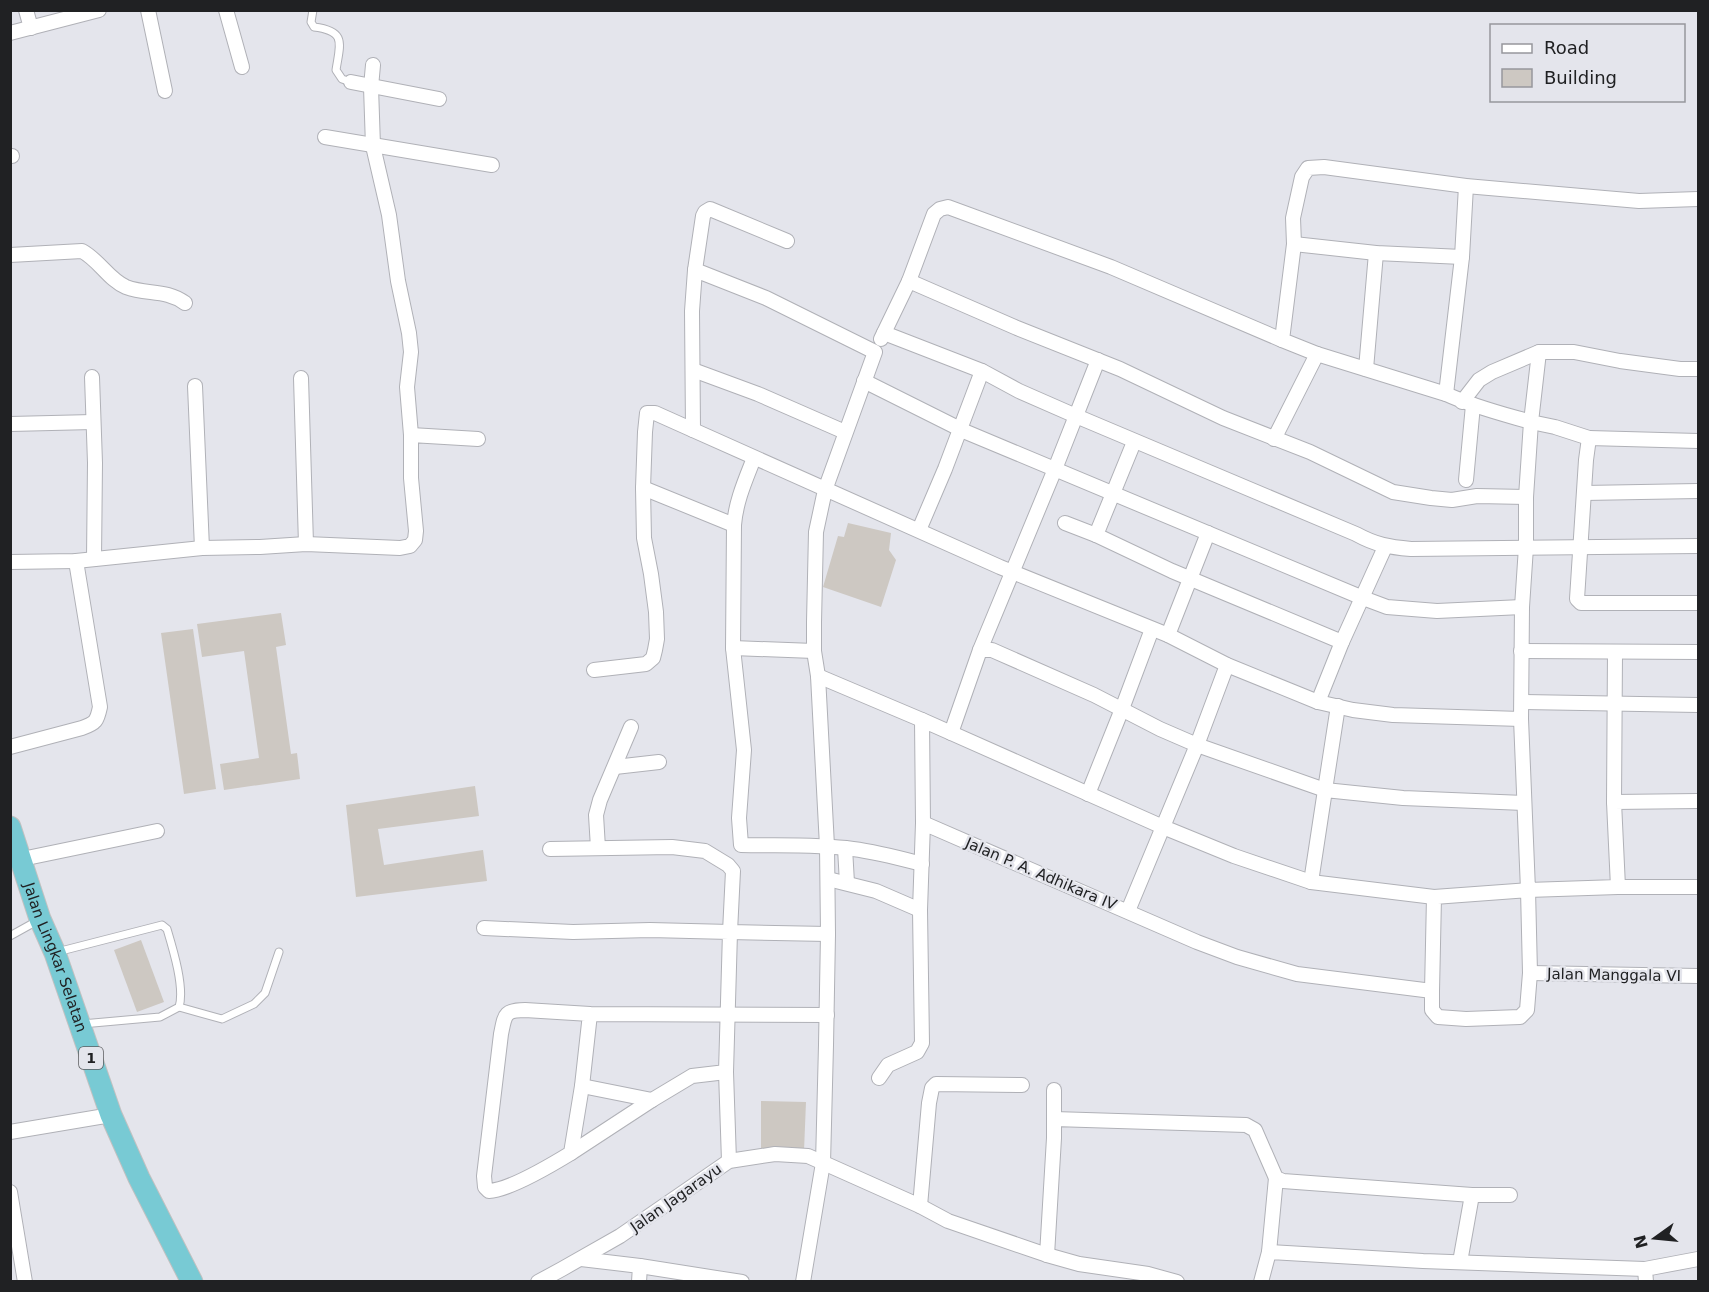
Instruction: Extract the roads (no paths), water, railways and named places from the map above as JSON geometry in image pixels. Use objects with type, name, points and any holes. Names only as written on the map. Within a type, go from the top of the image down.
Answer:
[{"type":"highway","name":"Jalan Lingkar Selatan","points":[[10,827],[40,919],[55,953],[111,1115],[139,1178],[192,1281]]},
{"type":"street","points":[[26,10],[31,28]]},
{"type":"street","points":[[10,33],[99,10]]},
{"type":"street","points":[[148,10],[165,91]]},
{"type":"street","points":[[226,10],[243,67]]},
{"type":"street","points":[[10,561],[76,561],[202,548],[306,544],[400,548],[411,546],[416,540],[407,387],[411,352],[386,195],[373,146],[371,87],[373,65]]},
{"type":"street","points":[[351,82],[439,99]]},
{"type":"street","points":[[325,137],[492,165]]},
{"type":"street","points":[[1282,340],[1294,243],[1293,218],[1302,177],[1308,168],[1324,167],[1466,186],[1639,201],[1698,200]]},
{"type":"street","points":[[1446,394],[1462,257],[1466,186]]},
{"type":"street","points":[[803,1281],[823,1163],[827,1015],[827,846],[818,676],[814,651],[816,532],[825,490],[845,432],[875,352],[909,281],[934,214],[948,207],[1111,267],[1317,354],[1446,394],[1467,403],[1590,438],[1698,441]]},
{"type":"street","points":[[693,430],[692,311],[703,216],[710,209],[787,241]]},
{"type":"street","points":[[1294,243],[1376,252],[1462,257]]},
{"type":"street","points":[[10,255],[82,251],[92,257],[123,286],[169,294],[185,303]]},
{"type":"street","points":[[1366,369],[1376,252]]},
{"type":"street","points":[[696,270],[766,298],[875,352]]},
{"type":"street","points":[[909,281],[1098,360],[1223,418],[1310,452],[1400,493],[1452,500],[1477,496],[1526,497]]},
{"type":"street","points":[[884,333],[982,371],[1019,391],[1076,416],[1244,485],[1385,547],[1411,549],[1698,546]]},
{"type":"street","points":[[1434,897],[1432,1010],[1438,1017],[1466,1019],[1520,1017],[1527,1010],[1530,974],[1521,719],[1522,607],[1531,422],[1539,352]]},
{"type":"street","points":[[1466,480],[1467,403],[1479,380],[1485,376],[1539,352],[1574,352],[1620,361],[1680,369],[1698,369]]},
{"type":"street","points":[[1274,439],[1317,354]]},
{"type":"street","points":[[951,733],[980,650],[1098,360]]},
{"type":"street","points":[[693,370],[758,394],[845,432]]},
{"type":"street","points":[[919,530],[982,371]]},
{"type":"street","points":[[92,377],[95,463],[94,559]]},
{"type":"street","points":[[302,378],[306,544]]},
{"type":"street","points":[[864,381],[960,429],[1387,607],[1437,611],[1522,607]]},
{"type":"street","points":[[195,386],[202,548]]},
{"type":"street","points":[[594,670],[646,664],[653,658],[655,650],[656,612],[644,538],[643,488],[647,413],[655,413],[1011,572],[1168,635],[1227,665],[1318,702],[1393,715],[1521,719]]},
{"type":"street","points":[[10,424],[93,422]]},
{"type":"street","points":[[411,435],[478,439]]},
{"type":"street","points":[[1590,438],[1586,460],[1577,599],[1581,603],[1698,603]]},
{"type":"street","points":[[1096,535],[1134,441]]},
{"type":"street","points":[[754,458],[735,509],[734,525],[733,648],[744,750],[739,818],[741,845],[827,846],[879,853],[922,867]]},
{"type":"street","points":[[643,488],[734,525]]},
{"type":"street","points":[[1584,493],[1698,491]]},
{"type":"street","points":[[1065,523],[1342,642]]},
{"type":"street","points":[[1168,635],[1208,533]]},
{"type":"street","points":[[1318,702],[1385,547]]},
{"type":"street","points":[[10,747],[82,728],[98,719],[100,706],[76,561]]},
{"type":"street","points":[[1088,795],[1152,629]]},
{"type":"street","points":[[733,648],[814,651]]},
{"type":"street","points":[[980,650],[992,650],[1094,695],[1197,745],[1325,790],[1403,798],[1524,803]]},
{"type":"street","points":[[1521,651],[1698,652]]},
{"type":"street","points":[[1615,652],[1614,802],[1618,887]]},
{"type":"street","points":[[1128,911],[1197,745],[1227,665]]},
{"type":"street","points":[[818,676],[1164,827],[1234,856],[1311,882],[1434,897],[1528,890],[1698,887]]},
{"type":"street","points":[[1522,702],[1698,705]]},
{"type":"street","points":[[1311,882],[1338,706]]},
{"type":"street","points":[[879,1078],[888,1065],[917,1052],[922,1043],[920,908],[922,720]]},
{"type":"street","points":[[598,848],[596,815],[600,800],[631,727]]},
{"type":"street","points":[[615,767],[659,762]]},
{"type":"street","points":[[1614,802],[1698,801]]},
{"type":"street","name":"Jalan P. A. Adhikara IV","points":[[922,823],[1197,942],[1237,957],[1297,974],[1432,991]]},
{"type":"street","points":[[22,859],[157,831]]},
{"type":"street","points":[[550,849],[672,847],[705,851],[728,865],[733,871],[726,1072],[729,1161]]},
{"type":"street","points":[[845,850],[847,882]]},
{"type":"street","points":[[828,879],[876,891],[920,908]]},
{"type":"street","points":[[484,928],[573,932],[650,930],[828,934]]},
{"type":"street","name":"Jalan Manggala VI","points":[[1530,974],[1698,976]]},
{"type":"street","points":[[726,1072],[692,1076],[549,1166],[501,1189],[489,1191],[485,1187],[484,1176],[501,1034],[504,1017],[508,1012],[515,1010],[590,1014],[827,1015]]},
{"type":"street","points":[[571,1153],[582,1086],[590,1014]]},
{"type":"street","points":[[921,1207],[932,1088],[936,1084],[1022,1085]]},
{"type":"street","points":[[582,1086],[652,1100]]},
{"type":"street","points":[[1047,1255],[1054,1138],[1054,1090]]},
{"type":"street","points":[[10,1132],[111,1115]]},
{"type":"street","points":[[1054,1119],[1246,1125],[1255,1130],[1276,1178],[1269,1252],[1261,1281]]},
{"type":"street","name":"Jalan Jagarayu","points":[[538,1281],[620,1236],[729,1161],[783,1154],[808,1156],[948,1221],[1047,1255],[1148,1278],[1177,1281]]},
{"type":"street","points":[[1276,1178],[1300,1183],[1472,1195],[1510,1195]]},
{"type":"street","points":[[10,1192],[15,1250],[25,1281]]},
{"type":"street","points":[[1460,1262],[1472,1195]]},
{"type":"street","points":[[1269,1252],[1645,1275],[1698,1259]]},
{"type":"street","points":[[581,1259],[742,1281]]},
{"type":"street","points":[[639,1281],[640,1266]]},
{"type":"lane","points":[[314,10],[311,22],[314,27],[328,28],[337,34],[340,45],[336,70],[342,79],[351,82]]},
{"type":"lane","points":[[10,936],[40,919]]},
{"type":"lane","points":[[55,953],[162,926],[167,929],[180,986],[182,998],[179,1007]]},
{"type":"lane","points":[[80,1025],[160,1017],[179,1007],[222,1019],[254,1004],[265,993],[279,952]]}]
